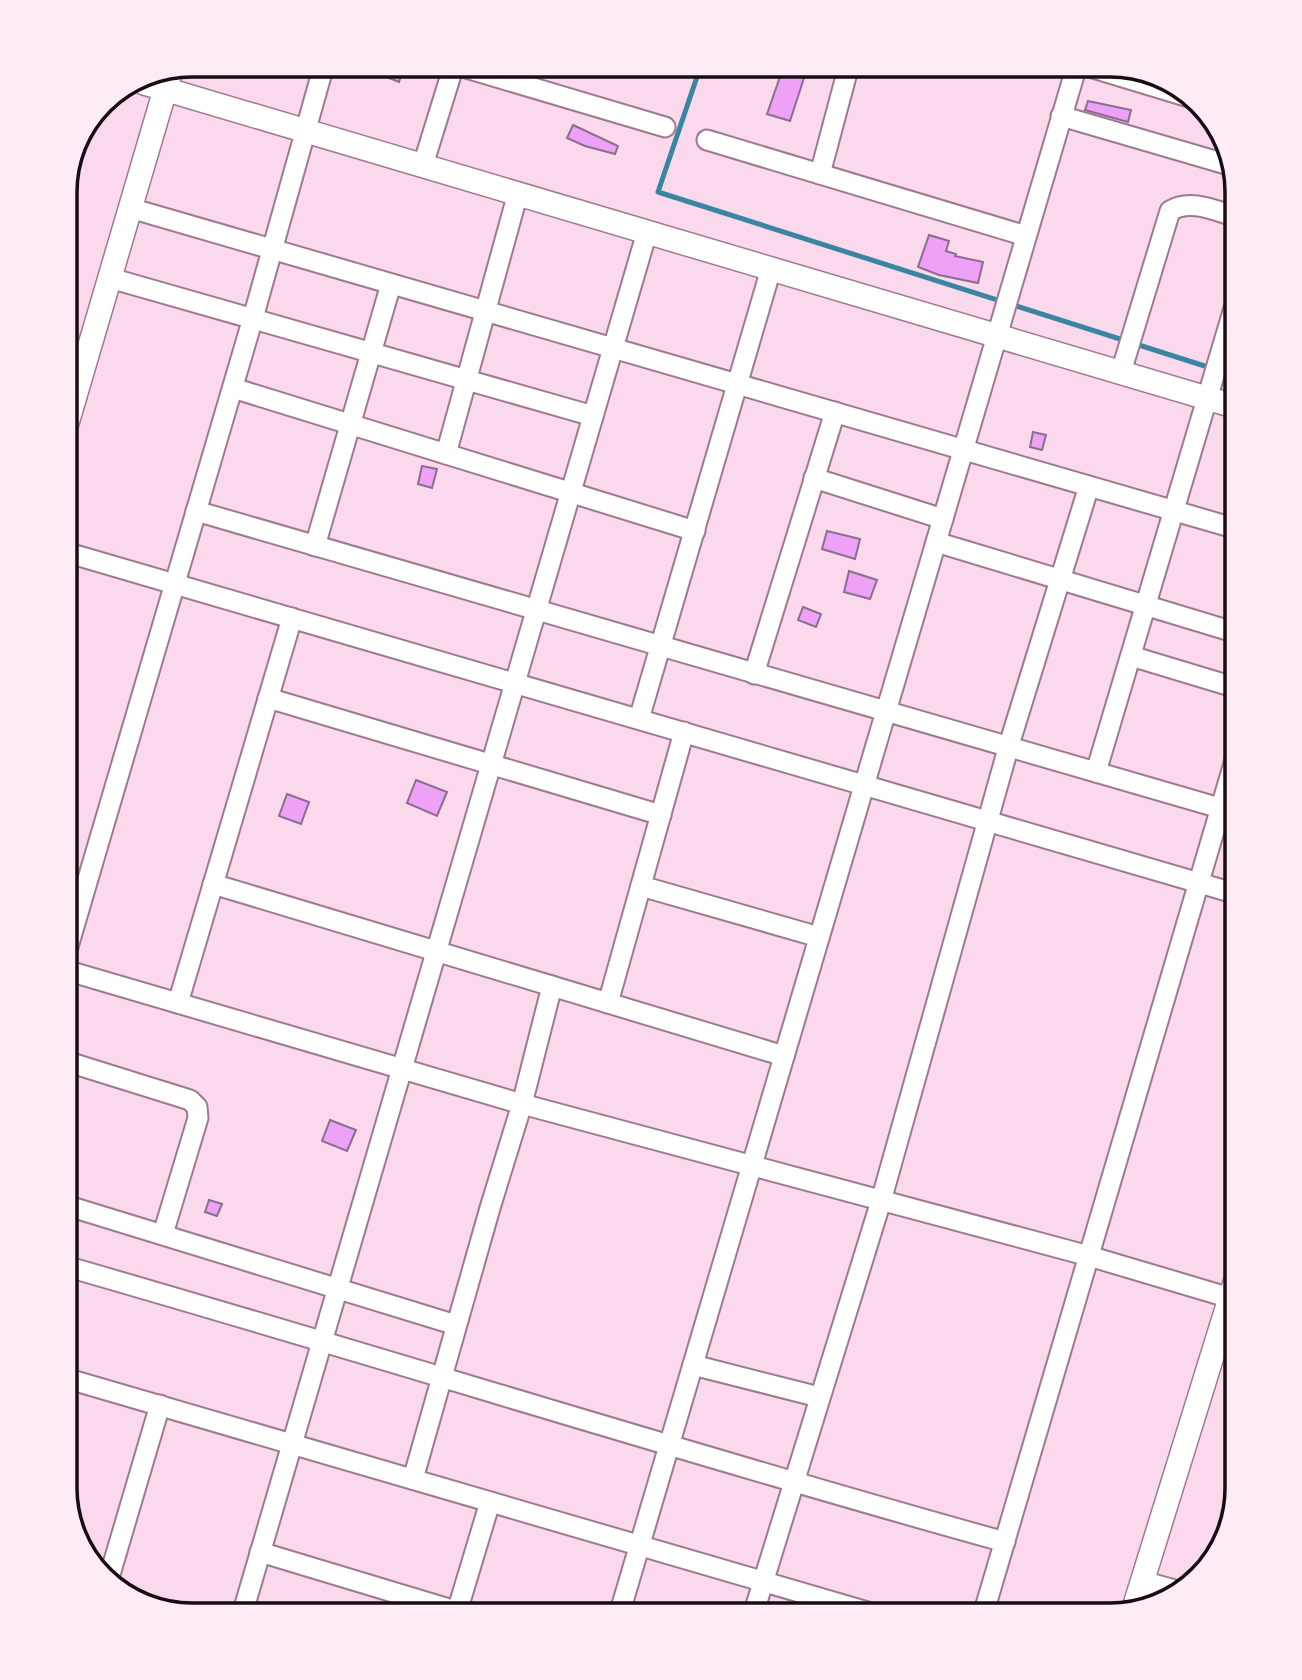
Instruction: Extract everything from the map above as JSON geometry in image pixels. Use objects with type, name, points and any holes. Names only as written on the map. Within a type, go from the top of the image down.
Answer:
[{"type":"street","points":[[77,916],[233,388],[321,77]]},
{"type":"street","points":[[423,165],[451,77]]},
{"type":"street","points":[[496,77],[665,127]]},
{"type":"street","points":[[820,174],[846,77]]},
{"type":"street","points":[[622,1603],[1073,77]]},
{"type":"street","points":[[1130,79],[1158,88]]},
{"type":"street","points":[[77,389],[130,208],[160,82]]},
{"type":"street","points":[[161,82],[306,131],[1225,403]]},
{"type":"street","points":[[1061,116],[1221,163]]},
{"type":"street","points":[[707,140],[1026,236]]},
{"type":"street","points":[[446,454],[518,193]]},
{"type":"street","points":[[1121,372],[1170,211],[1179,205],[1189,204],[1225,214]]},
{"type":"street","points":[[130,208],[1225,525]]},
{"type":"street","points":[[245,1603],[648,232]]},
{"type":"street","points":[[639,719],[771,269]]},
{"type":"street","points":[[110,278],[593,416]]},
{"type":"street","points":[[315,546],[391,284]]},
{"type":"street","points":[[1096,772],[1225,339]]},
{"type":"street","points":[[233,388],[695,531]]},
{"type":"street","points":[[754,674],[835,412]]},
{"type":"street","points":[[814,478],[943,519]]},
{"type":"street","points":[[757,1603],[881,1201],[1009,745],[1089,486]]},
{"type":"street","points":[[196,511],[660,648],[1009,745],[1225,810]]},
{"type":"street","points":[[936,542],[1225,629]]},
{"type":"street","points":[[77,555],[1225,891]]},
{"type":"street","points":[[178,1003],[292,618]]},
{"type":"street","points":[[1131,656],[1225,684]]},
{"type":"street","points":[[268,698],[661,815]]},
{"type":"street","points":[[608,1003],[684,732]]},
{"type":"street","points":[[986,1603],[1198,883],[1225,820]]},
{"type":"street","points":[[214,884],[784,1056]]},
{"type":"street","points":[[641,886],[819,937]]},
{"type":"street","points":[[77,974],[522,1104],[1089,1256],[1225,1289]]},
{"type":"street","points":[[413,1479],[522,1104],[552,986]]},
{"type":"street","points":[[77,1065],[190,1100],[197,1107],[198,1118],[163,1234]]},
{"type":"street","points":[[77,1209],[456,1325]]},
{"type":"street","points":[[77,1270],[442,1376],[669,1446],[1004,1542]]},
{"type":"street","points":[[1136,1600],[1225,1322]]},
{"type":"street","points":[[693,1365],[820,1397]]},
{"type":"street","points":[[77,1381],[836,1603]]},
{"type":"street","points":[[111,1570],[160,1405]]},
{"type":"street","points":[[463,1603],[490,1502]]},
{"type":"street","points":[[260,1552],[425,1603]]},
{"type":"street","points":[[1142,1581],[1167,1588]]},
{"type":"building","points":[[386,77],[400,77],[399,82]]},
{"type":"building","points":[[780,77],[804,78],[790,121],[767,114]]},
{"type":"building","points":[[1088,101],[1131,110],[1128,122],[1085,110]]},
{"type":"building","points":[[573,125],[618,146],[615,154],[567,138]]},
{"type":"building","points":[[929,235],[949,241],[946,251],[956,254],[955,256],[983,262],[978,283],[939,275],[918,267]]},
{"type":"building","points":[[1033,432],[1046,435],[1042,450],[1030,447]]},
{"type":"building","points":[[422,466],[437,469],[432,488],[418,484]]},
{"type":"building","points":[[827,531],[860,539],[855,559],[822,549]]},
{"type":"building","points":[[849,571],[877,580],[870,599],[844,592]]},
{"type":"building","points":[[803,607],[821,614],[816,627],[798,620]]},
{"type":"building","points":[[416,780],[447,792],[437,816],[407,803]]},
{"type":"building","points":[[287,794],[309,802],[301,824],[279,816]]},
{"type":"building","points":[[330,1120],[356,1130],[347,1151],[322,1141]]},
{"type":"building","points":[[209,1200],[222,1204],[217,1216],[205,1212]]},
{"type":"waterway","points":[[697,77],[658,192],[1211,368]]},
{"type":"waterway","points":[[1220,371],[1225,373]]}]
